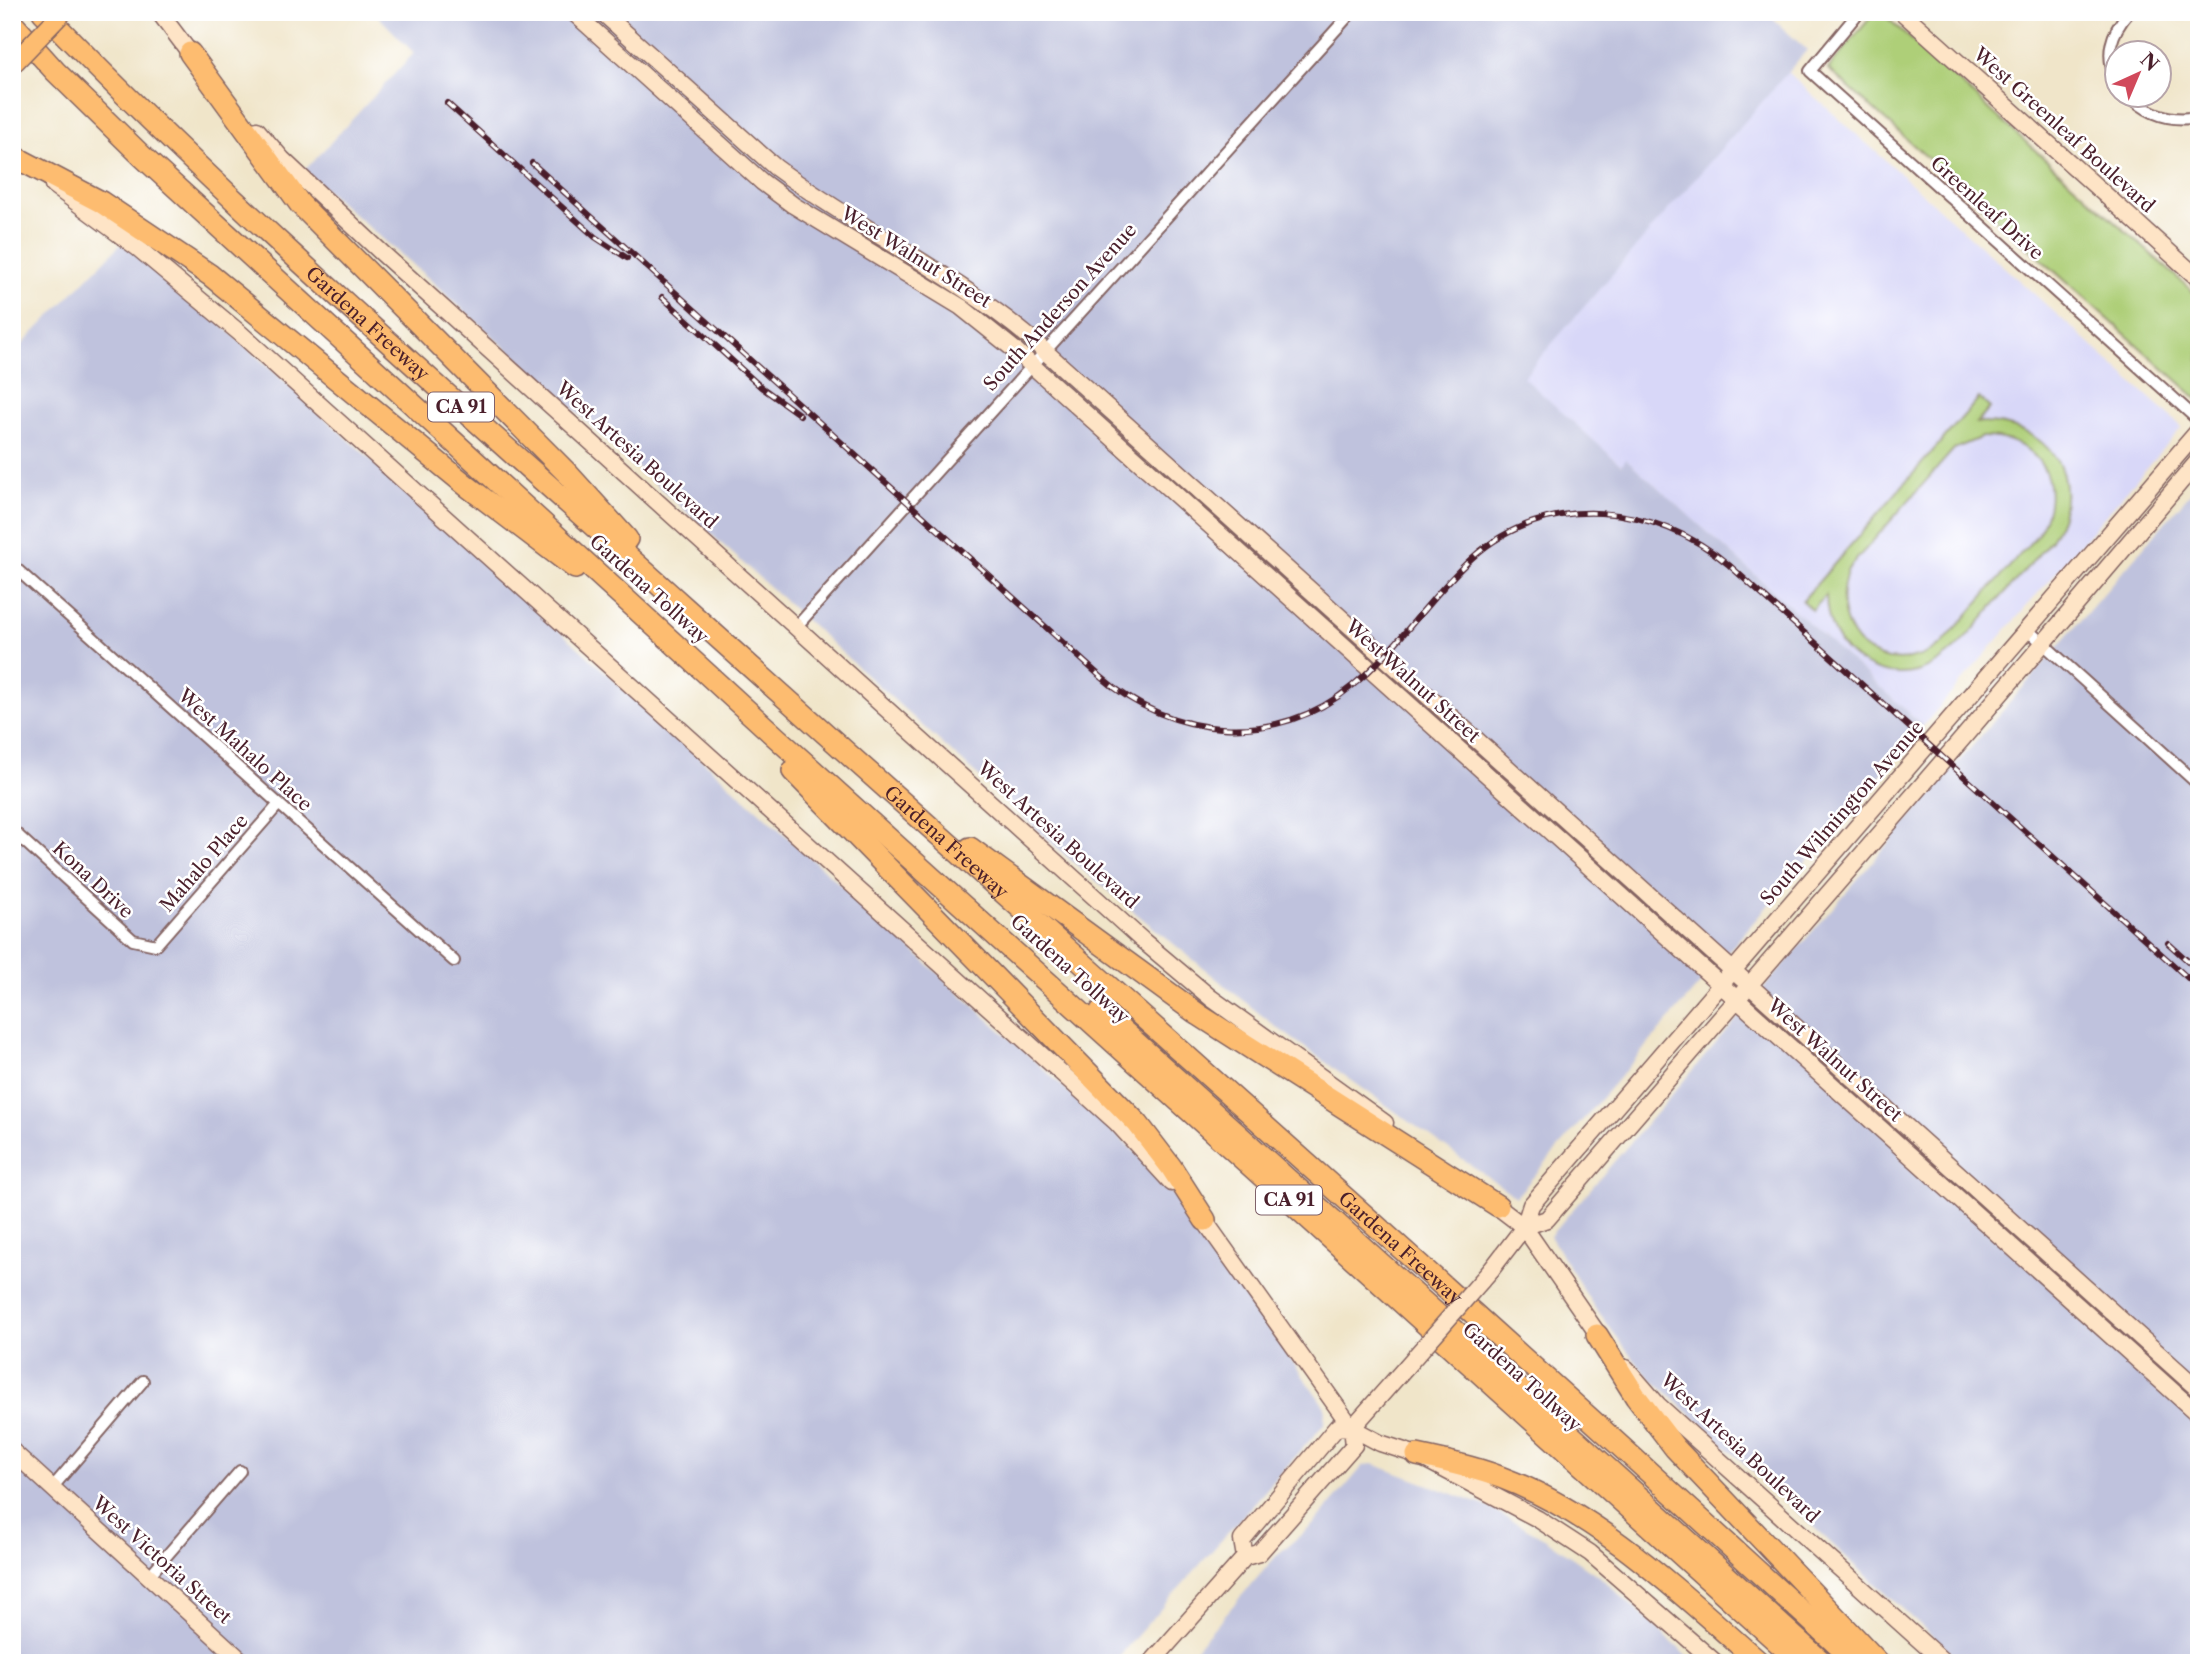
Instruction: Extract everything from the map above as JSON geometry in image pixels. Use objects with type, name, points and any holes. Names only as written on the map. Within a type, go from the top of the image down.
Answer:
[{"type":"highway","name":"Gardena Freeway","points":[[43,12],[150,122],[216,183],[708,629],[1187,1055],[1857,1663]]},
{"type":"highway","name":"Gardena Freeway","points":[[12,23],[55,71],[142,157],[777,738],[1801,1663]]},
{"type":"highway","points":[[190,53],[300,204],[569,475],[708,629]]},
{"type":"highway","points":[[14,156],[101,202],[210,275],[467,486],[680,647]]},
{"type":"highway","name":"Gardena Tollway","points":[[216,183],[230,212],[1840,1663]]},
{"type":"highway","name":"Gardena Tollway","points":[[349,346],[376,355],[1823,1663]]},
{"type":"highway","points":[[777,738],[790,768],[1138,1125],[1171,1167],[1205,1220]]},
{"type":"highway","points":[[833,741],[1112,954],[1199,1015],[1498,1206]]},
{"type":"highway","points":[[1597,1335],[1636,1397],[1675,1448],[1879,1663]]},
{"type":"highway","points":[[1417,1455],[1501,1478],[1548,1500],[1606,1535],[1669,1583],[1760,1663]]},
{"type":"main road","points":[[12,65],[63,12]]},
{"type":"main road","name":"West Artesia Boulevard","points":[[159,12],[190,53],[282,159],[391,261],[1142,940],[1204,992],[1524,1227],[1597,1335],[1658,1405],[1945,1663]]},
{"type":"main road","name":"West Walnut Street","points":[[573,12],[762,182],[793,205],[961,307],[1031,365],[2199,1415]]},
{"type":"main road","name":"West Walnut Street","points":[[602,12],[775,167],[804,189],[990,305],[1044,351],[2199,1390]]},
{"type":"main road","name":"West Greenleaf Boulevard","points":[[1902,12],[2199,279]]},
{"type":"main road","points":[[14,156],[113,228],[241,334],[1117,1123],[1205,1220],[1352,1428],[1380,1443],[1417,1455],[1538,1519],[1590,1553],[1716,1663]]},
{"type":"main road","name":"South Wilmington Avenue","points":[[1151,1663],[1245,1557],[1259,1553],[1354,1445],[1352,1428],[1491,1270],[1524,1227],[1531,1205],[2199,430]]},
{"type":"main road","name":"South Wilmington Avenue","points":[[1524,1227],[1547,1219],[2199,460]]},
{"type":"main road","name":"South Wilmington Avenue","points":[[1245,1557],[1242,1540],[1337,1427],[1352,1428]]},
{"type":"main road","name":"West Victoria Street","points":[[12,1451],[244,1663]]},
{"type":"street","name":"South Anderson Avenue","points":[[796,627],[1352,12]]},
{"type":"street","name":"Greenleaf Drive","points":[[1859,12],[1810,71],[2199,421]]},
{"type":"street","points":[[2112,38],[2118,24],[2129,12]]},
{"type":"street","points":[[2148,108],[2161,117],[2179,121],[2199,117]]},
{"type":"street","name":"West Mahalo Place","points":[[12,565],[454,961]]},
{"type":"street","points":[[2028,630],[2199,785]]},
{"type":"street","name":"Mahalo Place","points":[[156,945],[279,804]]},
{"type":"street","name":"Kona Drive","points":[[12,830],[133,940],[156,945]]},
{"type":"street","points":[[1850,1101],[1862,1087]]},
{"type":"street","points":[[1895,1142],[1907,1128]]},
{"type":"street","points":[[1929,1173],[1942,1159]]},
{"type":"street","points":[[1975,1214],[1988,1200]]},
{"type":"street","points":[[2015,1250],[2028,1236]]},
{"type":"street","points":[[2054,1285],[2066,1270]]},
{"type":"street","points":[[52,1488],[144,1381]]},
{"type":"street","points":[[149,1576],[240,1471]]},
{"type":"shaded area","points":[[374,12],[1765,12],[1807,50],[1523,377],[1621,465],[1626,459],[1923,726],[1516,1197],[1276,1027],[1074,863],[435,284],[304,171],[414,53]]},
{"type":"shaded area","points":[[1787,72],[2182,427],[1923,726],[1627,460],[1621,465],[1522,377]]},
{"type":"shaded area","points":[[123,242],[190,296],[1155,1170],[1325,1407],[1324,1424],[1113,1663],[12,1663],[12,355]]},
{"type":"shaded area","points":[[2199,483],[2199,1663],[1962,1663],[1643,1371],[1594,1307],[1550,1236]]},
{"type":"shaded area","points":[[1373,1464],[1488,1507],[1546,1539],[1600,1577],[1695,1663],[1183,1663],[1278,1554],[1314,1524],[1364,1465]]},
{"type":"green space","points":[[1874,13],[1883,14],[2199,297],[2199,400],[1828,69]]},
{"type":"green space","points":[[1979,398],[1990,408],[1977,423],[2002,425],[2023,431],[2041,442],[2054,457],[2063,475],[2065,495],[2062,517],[2051,540],[1967,637],[1937,662],[1921,671],[1903,674],[1883,672],[1862,663],[1846,650],[1835,634],[1828,615],[1826,595],[1812,610],[1802,601]],"holes":[[[1982,437],[2002,439],[2033,454],[2043,467],[2050,498],[2038,534],[1942,644],[1920,656],[1899,660],[1880,657],[1864,648],[1852,634],[1844,615],[1843,593],[1848,569],[1954,449]]]},
{"type":"railway","points":[[447,103],[595,237],[627,258]]},
{"type":"railway","points":[[532,163],[1100,676],[1128,697],[1159,713],[1191,723],[1224,728],[1258,727],[1291,720],[1323,706],[1352,686],[1384,656],[1456,573],[1501,537],[1533,522],[1567,514],[1601,513],[1635,518],[1668,528],[1700,544],[1729,565],[2199,988]]},
{"type":"railway","points":[[662,297],[761,387],[800,415]]},
{"type":"railway","points":[[2168,943],[2199,971]]}]
